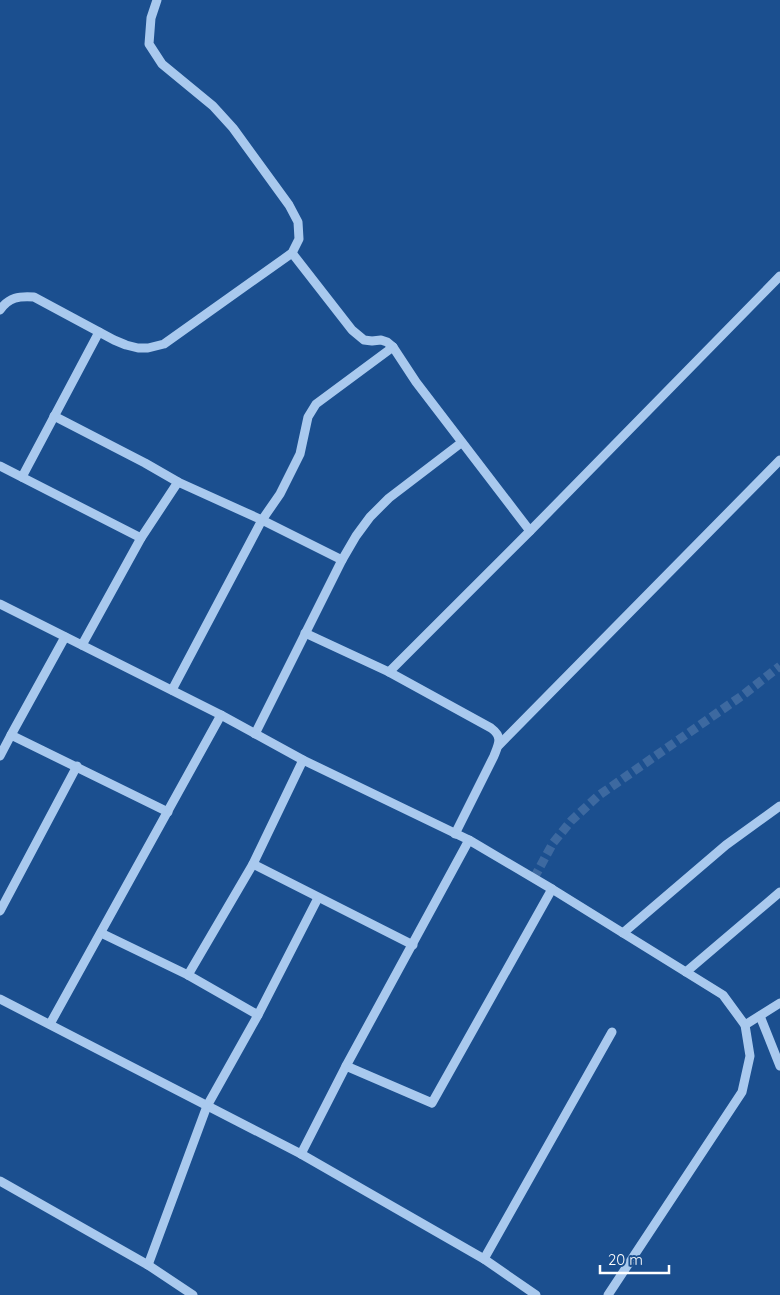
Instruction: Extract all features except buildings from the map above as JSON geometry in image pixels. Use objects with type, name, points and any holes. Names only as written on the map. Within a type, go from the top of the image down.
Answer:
[{"type":"street","points":[[0,310],[4,304],[20,296],[34,297],[114,340],[138,348],[148,348],[164,344],[292,253],[299,239],[298,222],[289,205],[233,128],[213,106],[162,64],[149,44],[151,18],[157,0]]},
{"type":"street","points":[[292,253],[352,330],[364,340],[381,340],[393,347],[461,443],[530,531]]},
{"type":"street","points":[[389,672],[780,276]]},
{"type":"street","points":[[22,477],[99,332]]},
{"type":"street","points":[[172,690],[262,520],[280,494],[300,454],[308,417],[316,404],[393,347]]},
{"type":"street","points":[[54,416],[146,462],[178,482],[262,520],[342,560]]},
{"type":"street","points":[[256,734],[342,560],[356,536],[370,517],[388,498],[461,443]]},
{"type":"street","points":[[455,834],[499,745],[780,460]]},
{"type":"street","points":[[0,466],[141,538]]},
{"type":"street","points":[[82,646],[141,538],[178,482]]},
{"type":"street","points":[[0,604],[221,715],[303,760],[469,840],[723,995],[745,1025],[750,1056],[742,1092],[608,1295]]},
{"type":"street","points":[[306,633],[389,672],[491,728],[497,732],[499,745]]},
{"type":"street","points":[[0,756],[65,637]]},
{"type":"street","points":[[50,1024],[221,715]]},
{"type":"street","points":[[11,735],[168,812]]},
{"type":"street","points":[[188,975],[253,864],[303,760]]},
{"type":"street","points":[[0,912],[77,766]]},
{"type":"street","points":[[623,933],[726,845],[780,806]]},
{"type":"street","points":[[301,1154],[346,1066],[469,840]]},
{"type":"street","points":[[253,864],[412,945]]},
{"type":"street","points":[[0,888],[10,893]]},
{"type":"street","points":[[346,1066],[432,1103],[552,889]]},
{"type":"street","points":[[686,972],[780,892]]},
{"type":"street","points":[[148,1265],[207,1106],[258,1015],[318,898]]},
{"type":"street","points":[[100,933],[188,975],[258,1015]]},
{"type":"street","points":[[0,998],[301,1154],[484,1258],[536,1295]]},
{"type":"street","points":[[745,1025],[780,1003]]},
{"type":"street","points":[[760,1016],[780,1066]]},
{"type":"street","points":[[484,1258],[612,1032]]},
{"type":"street","points":[[0,1180],[148,1265],[194,1295]]},
{"type":"tunnel","points":[[534,878],[553,843],[571,821],[598,796],[743,695],[780,666]]}]
